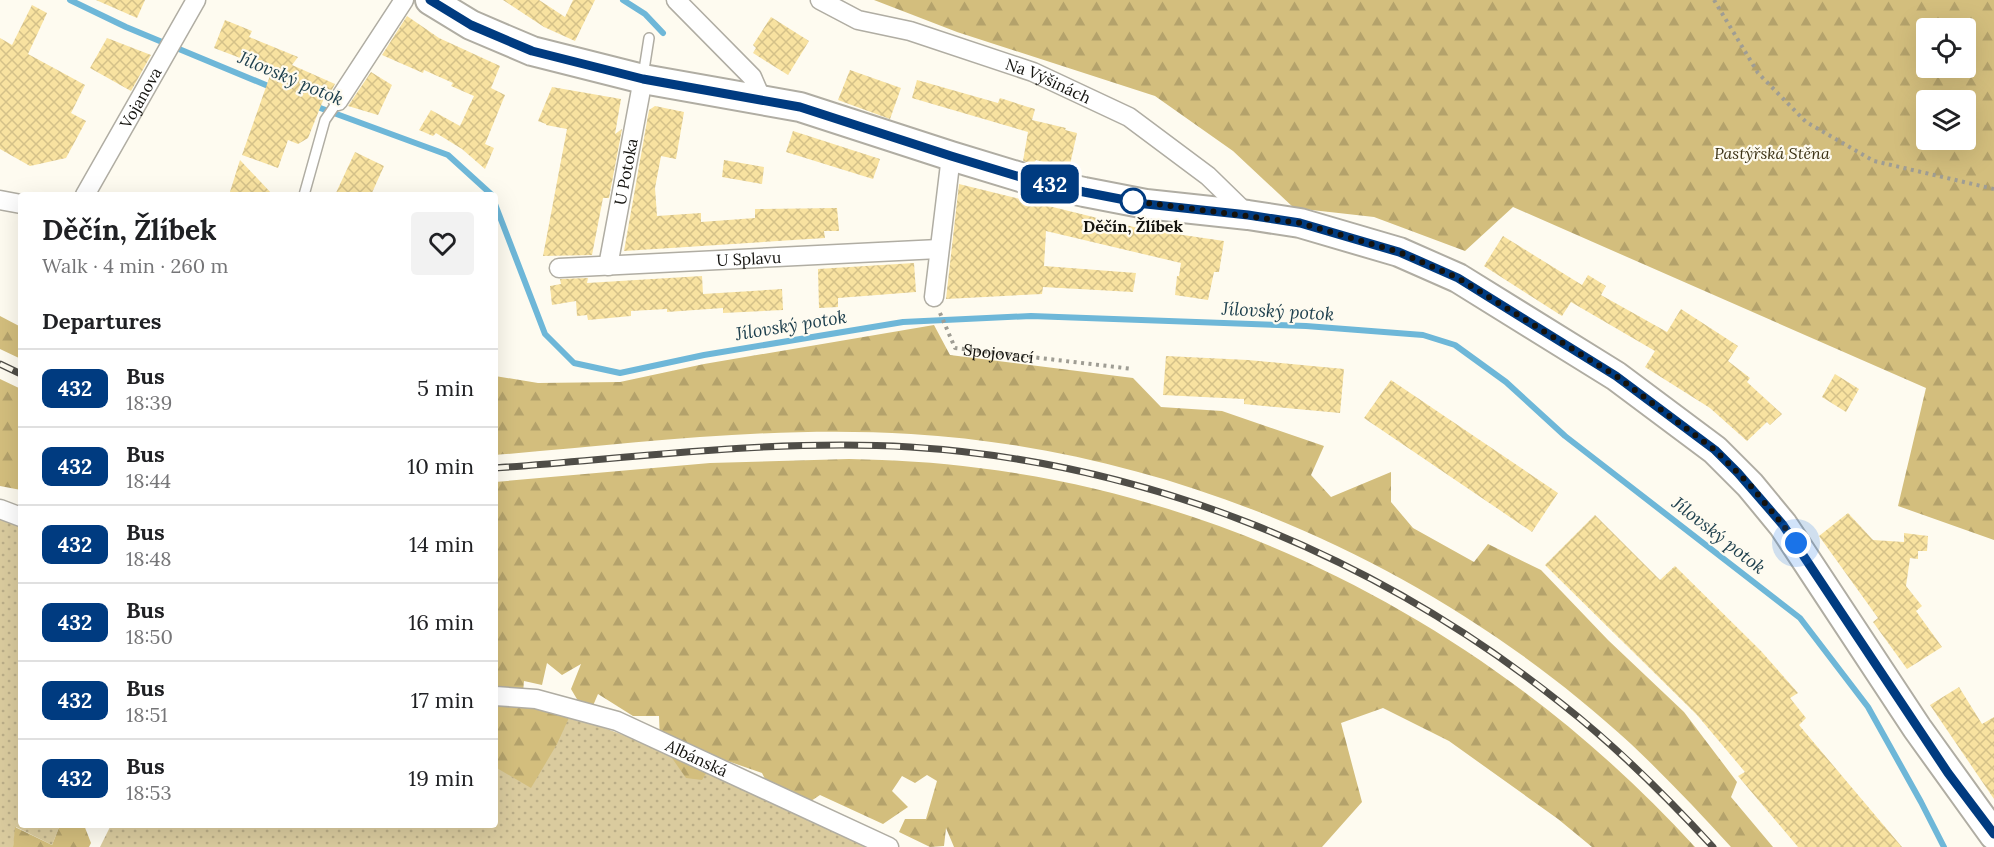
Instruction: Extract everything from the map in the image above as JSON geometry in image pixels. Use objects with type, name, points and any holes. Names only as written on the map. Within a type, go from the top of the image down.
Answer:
[{"type":"main road","points":[[430,0],[471,25],[532,51],[643,79],[800,107],[1030,180],[1146,204],[1300,223],[1399,252],[1458,278],[1616,376],[1715,450],[1750,485],[1783,525],[1948,773],[1994,834]]},
{"type":"street","name":"Vojanova","points":[[87,192],[196,0]]},
{"type":"street","points":[[338,101],[404,0]]},
{"type":"street","points":[[676,0],[752,77],[762,100]]},
{"type":"street","name":"Na Výšinách","points":[[820,0],[858,20],[910,31],[1033,72],[1130,117],[1208,176],[1248,215]]},
{"type":"street","name":"U Potoka","points":[[608,266],[643,79]]},
{"type":"street","points":[[934,297],[951,156]]},
{"type":"street","points":[[0,200],[18,203]]},
{"type":"street","name":"U Splavu","points":[[560,268],[939,249]]},
{"type":"street","points":[[0,509],[18,516]]},
{"type":"street","name":"Albánská","points":[[498,696],[537,699],[616,721],[889,847]]},
{"type":"lane","points":[[643,79],[649,38]]},
{"type":"lane","points":[[305,192],[326,120],[338,101]]},
{"type":"path","points":[[1714,0],[1758,73],[1806,122],[1874,161],[1994,189]]},
{"type":"path","name":"Spojovací","points":[[934,297],[955,348],[1133,369]]},
{"type":"shaded area","points":[[0,519],[18,526],[18,828],[16,827],[13,847],[0,847]]},
{"type":"shaded area","points":[[498,706],[588,722],[697,762],[875,847],[100,847],[110,828],[498,828]]},
{"type":"shaded area","points":[[18,828],[59,828],[52,845]]},
{"type":"green space","name":"Pastýřská Stěna","points":[[874,0],[1994,0],[1994,540],[1898,506],[1926,388],[1513,207],[1465,251],[1374,217],[1294,208],[1233,151],[1155,96],[957,32]]},
{"type":"green space","points":[[0,316],[18,325],[18,358],[0,349]]},
{"type":"green space","points":[[934,325],[950,355],[1133,378],[1161,407],[1222,411],[1324,446],[1311,475],[1331,497],[1391,472],[1391,502],[1413,528],[1474,562],[1488,544],[1541,570],[1608,640],[1684,712],[1737,782],[1731,797],[1773,847],[1731,847],[1631,744],[1555,680],[1474,622],[1388,571],[1297,528],[1204,492],[1108,464],[1010,445],[911,434],[807,432],[755,434],[498,455],[498,376],[538,383],[620,382],[704,364]]},
{"type":"green space","points":[[0,379],[18,388],[18,489],[0,486]]},
{"type":"green space","points":[[849,459],[979,468],[1081,486],[1181,513],[1277,549],[1370,594],[1459,646],[1543,706],[1622,774],[1695,847],[1592,847],[1558,819],[1449,741],[1383,708],[1341,723],[1362,802],[1322,847],[954,847],[946,828],[944,846],[930,847],[899,832],[905,819],[926,819],[937,781],[927,775],[915,783],[902,776],[892,791],[908,807],[883,824],[820,795],[802,807],[772,793],[762,773],[716,757],[702,780],[686,778],[660,741],[659,716],[633,716],[598,694],[592,708],[581,706],[571,689],[581,664],[562,675],[547,663],[542,685],[524,681],[523,693],[573,709],[557,744],[531,788],[498,769],[498,482],[710,463]]},
{"type":"green space","points":[[15,827],[52,845],[59,828],[85,828],[91,843],[89,847],[13,847]]},
{"type":"building","points":[[96,0],[145,0],[137,18]]},
{"type":"building","points":[[503,0],[539,0],[565,17],[573,0],[595,0],[575,41],[544,27]]},
{"type":"building","points":[[32,5],[47,13],[28,54],[85,85],[71,113],[86,121],[66,158],[30,166],[0,149],[0,38],[12,45]]},
{"type":"building","points":[[407,16],[439,38],[500,66],[491,88],[505,95],[485,144],[494,148],[485,169],[462,149],[436,133],[433,136],[419,130],[431,110],[460,126],[474,96],[451,86],[453,83],[424,70],[423,73],[382,55]]},
{"type":"building","points":[[771,17],[809,41],[788,75],[753,53],[756,48],[753,45]]},
{"type":"building","points":[[225,20],[252,31],[249,37],[298,57],[292,65],[335,84],[327,99],[324,98],[308,138],[298,144],[288,140],[278,168],[242,155],[272,70],[214,48]]},
{"type":"building","points":[[107,38],[151,55],[131,91],[90,68]]},
{"type":"building","points":[[850,70],[901,88],[890,119],[838,100]]},
{"type":"building","points":[[371,72],[392,85],[378,115],[348,106]]},
{"type":"building","points":[[917,80],[998,103],[1000,98],[1035,109],[1032,120],[1077,133],[1069,169],[1036,160],[1033,164],[1023,161],[1028,132],[912,98]]},
{"type":"building","points":[[552,87],[621,99],[615,134],[622,129],[609,198],[603,198],[592,255],[543,256],[567,129],[538,121]]},
{"type":"building","points":[[655,106],[684,112],[676,159],[661,156],[655,188],[657,216],[701,213],[701,222],[755,218],[755,209],[837,208],[839,231],[824,231],[825,238],[624,251],[649,110]]},
{"type":"building","points":[[793,131],[880,159],[873,179],[786,152]]},
{"type":"building","points":[[355,152],[384,166],[372,192],[336,192]]},
{"type":"building","points":[[240,160],[270,192],[230,192]]},
{"type":"building","points":[[724,160],[764,167],[762,184],[722,177]]},
{"type":"building","points":[[959,184],[1142,229],[1224,241],[1219,272],[1214,272],[1208,300],[1175,295],[1181,263],[1046,231],[1044,266],[1136,273],[1133,292],[1043,287],[1042,294],[946,299]]},
{"type":"building","points":[[1503,236],[1582,285],[1588,275],[1606,286],[1601,295],[1667,332],[1681,309],[1738,346],[1728,361],[1750,378],[1747,382],[1782,414],[1770,425],[1767,422],[1747,441],[1710,408],[1645,367],[1655,351],[1571,302],[1562,316],[1484,266]]},
{"type":"building","points":[[914,263],[916,292],[838,298],[838,307],[819,308],[818,269]]},
{"type":"building","points":[[702,276],[703,294],[782,289],[783,310],[723,313],[723,308],[667,312],[667,309],[631,311],[631,316],[588,320],[587,315],[577,316],[576,301],[552,305],[550,286],[561,284],[560,279],[588,278],[587,283]]},
{"type":"building","points":[[1166,356],[1248,360],[1344,369],[1340,413],[1244,404],[1244,399],[1163,395]]},
{"type":"building","points":[[1835,374],[1859,389],[1846,412],[1822,397]]},
{"type":"building","points":[[1391,380],[1558,493],[1532,532],[1364,418]]},
{"type":"building","points":[[1848,513],[1873,540],[1904,542],[1904,533],[1928,536],[1927,551],[1918,551],[1918,559],[1910,558],[1906,586],[1922,606],[1916,611],[1942,647],[1907,669],[1873,622],[1878,618],[1819,536]]},
{"type":"building","points":[[1595,515],[1660,580],[1675,566],[1761,651],[1798,693],[1790,698],[1806,718],[1799,725],[1902,847],[1798,847],[1738,776],[1745,772],[1697,715],[1545,565]]},
{"type":"building","points":[[1959,687],[1982,724],[1994,717],[1994,799],[1930,705]]},
{"type":"waterway","name":"Jílovský potok","points":[[70,0],[126,27],[273,88]]},
{"type":"waterway","points":[[623,0],[645,14],[663,33]]},
{"type":"waterway","name":"Jílovský potok","points":[[312,105],[448,155],[489,192]]},
{"type":"waterway","name":"Jílovský potok","points":[[498,212],[545,334],[574,363],[620,373],[704,355],[903,322],[1031,316],[1306,326],[1423,335],[1455,345],[1506,382],[1565,436],[1800,618],[1868,707],[1944,847]]},
{"type":"railway","points":[[0,364],[18,373]]},
{"type":"railway","points":[[498,468],[754,447],[858,445],[910,447],[999,456],[1086,473],[1172,496],[1256,526],[1337,562],[1416,604],[1491,651],[1602,737],[1713,847]]},
{"type":"bus line","name":"432","points":[[430,0],[471,25],[532,51],[643,79],[800,107],[1030,180],[1146,204],[1300,223],[1399,252],[1458,278],[1616,376],[1715,450],[1750,485],[1783,525],[1948,773],[1994,834]]},
{"type":"place","name":"Děčín, Žlíbek","points":[[1133,201]]},
{"type":"route","points":[[1133,201],[1125,200],[1300,223],[1399,252],[1458,278],[1616,376],[1715,450],[1750,485],[1796,543]]}]
